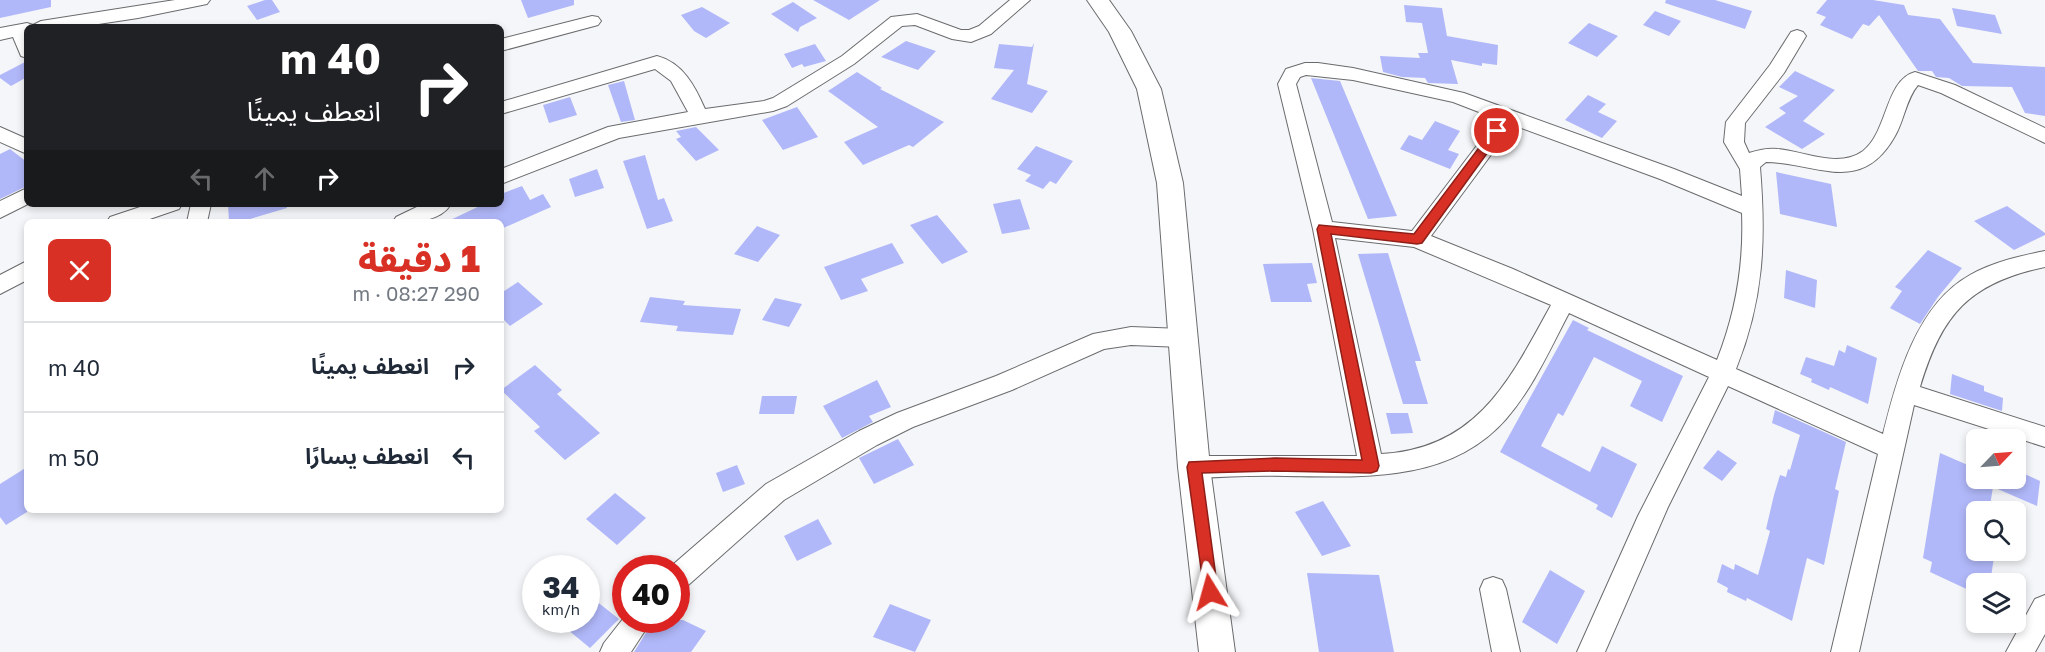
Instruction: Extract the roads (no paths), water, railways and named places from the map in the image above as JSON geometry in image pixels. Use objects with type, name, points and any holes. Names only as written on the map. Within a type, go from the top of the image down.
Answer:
[{"type":"street","points":[[62,24],[138,13],[201,0]]},
{"type":"street","points":[[504,176],[615,132],[699,116],[766,107],[786,98],[848,60],[897,21],[917,19],[958,35],[971,36],[985,30],[1021,0]]},
{"type":"street","points":[[1098,0],[1120,31],[1149,89],[1157,116],[1170,183],[1194,467],[1217,652]]},
{"type":"street","points":[[504,44],[592,21]]},
{"type":"street","points":[[0,34],[23,30]]},
{"type":"street","points":[[1591,652],[1662,493],[1722,374],[1748,297],[1754,260],[1750,167],[1734,146],[1732,132],[1741,112],[1777,69],[1797,36]]},
{"type":"street","points":[[504,107],[657,62],[668,66],[689,93],[699,116]]},
{"type":"street","points":[[1371,466],[1323,229],[1287,84],[1293,73],[1305,69],[1318,69],[1389,80],[1457,97],[1667,174],[1753,209]]},
{"type":"street","points":[[1750,167],[1756,158],[1764,154],[1827,166],[1858,163],[1869,156],[1886,137],[1908,84],[1915,78],[1948,89],[2045,136]]},
{"type":"street","points":[[1417,239],[1509,116]]},
{"type":"street","points":[[3,139],[24,146]]},
{"type":"street","points":[[0,210],[24,197]]},
{"type":"street","points":[[126,219],[163,207]]},
{"type":"street","points":[[409,219],[435,207]]},
{"type":"street","points":[[1323,229],[1417,239],[1564,302],[1892,449]]},
{"type":"street","points":[[1845,652],[1905,392],[1932,329],[1960,294],[1995,273],[2016,264],[2045,259]]},
{"type":"street","points":[[0,286],[24,272]]},
{"type":"street","points":[[1194,467],[1396,465],[1434,455],[1471,436],[1502,407],[1527,369],[1564,302]]},
{"type":"street","points":[[690,567],[775,492],[868,438],[905,420],[1004,383],[1101,340],[1131,336],[1182,338]]},
{"type":"street","points":[[1905,392],[2045,437]]},
{"type":"street","points":[[1493,589],[1506,652]]},
{"type":"street","points":[[2020,652],[2045,608]]},
{"type":"street","points":[[614,652],[628,633]]}]
